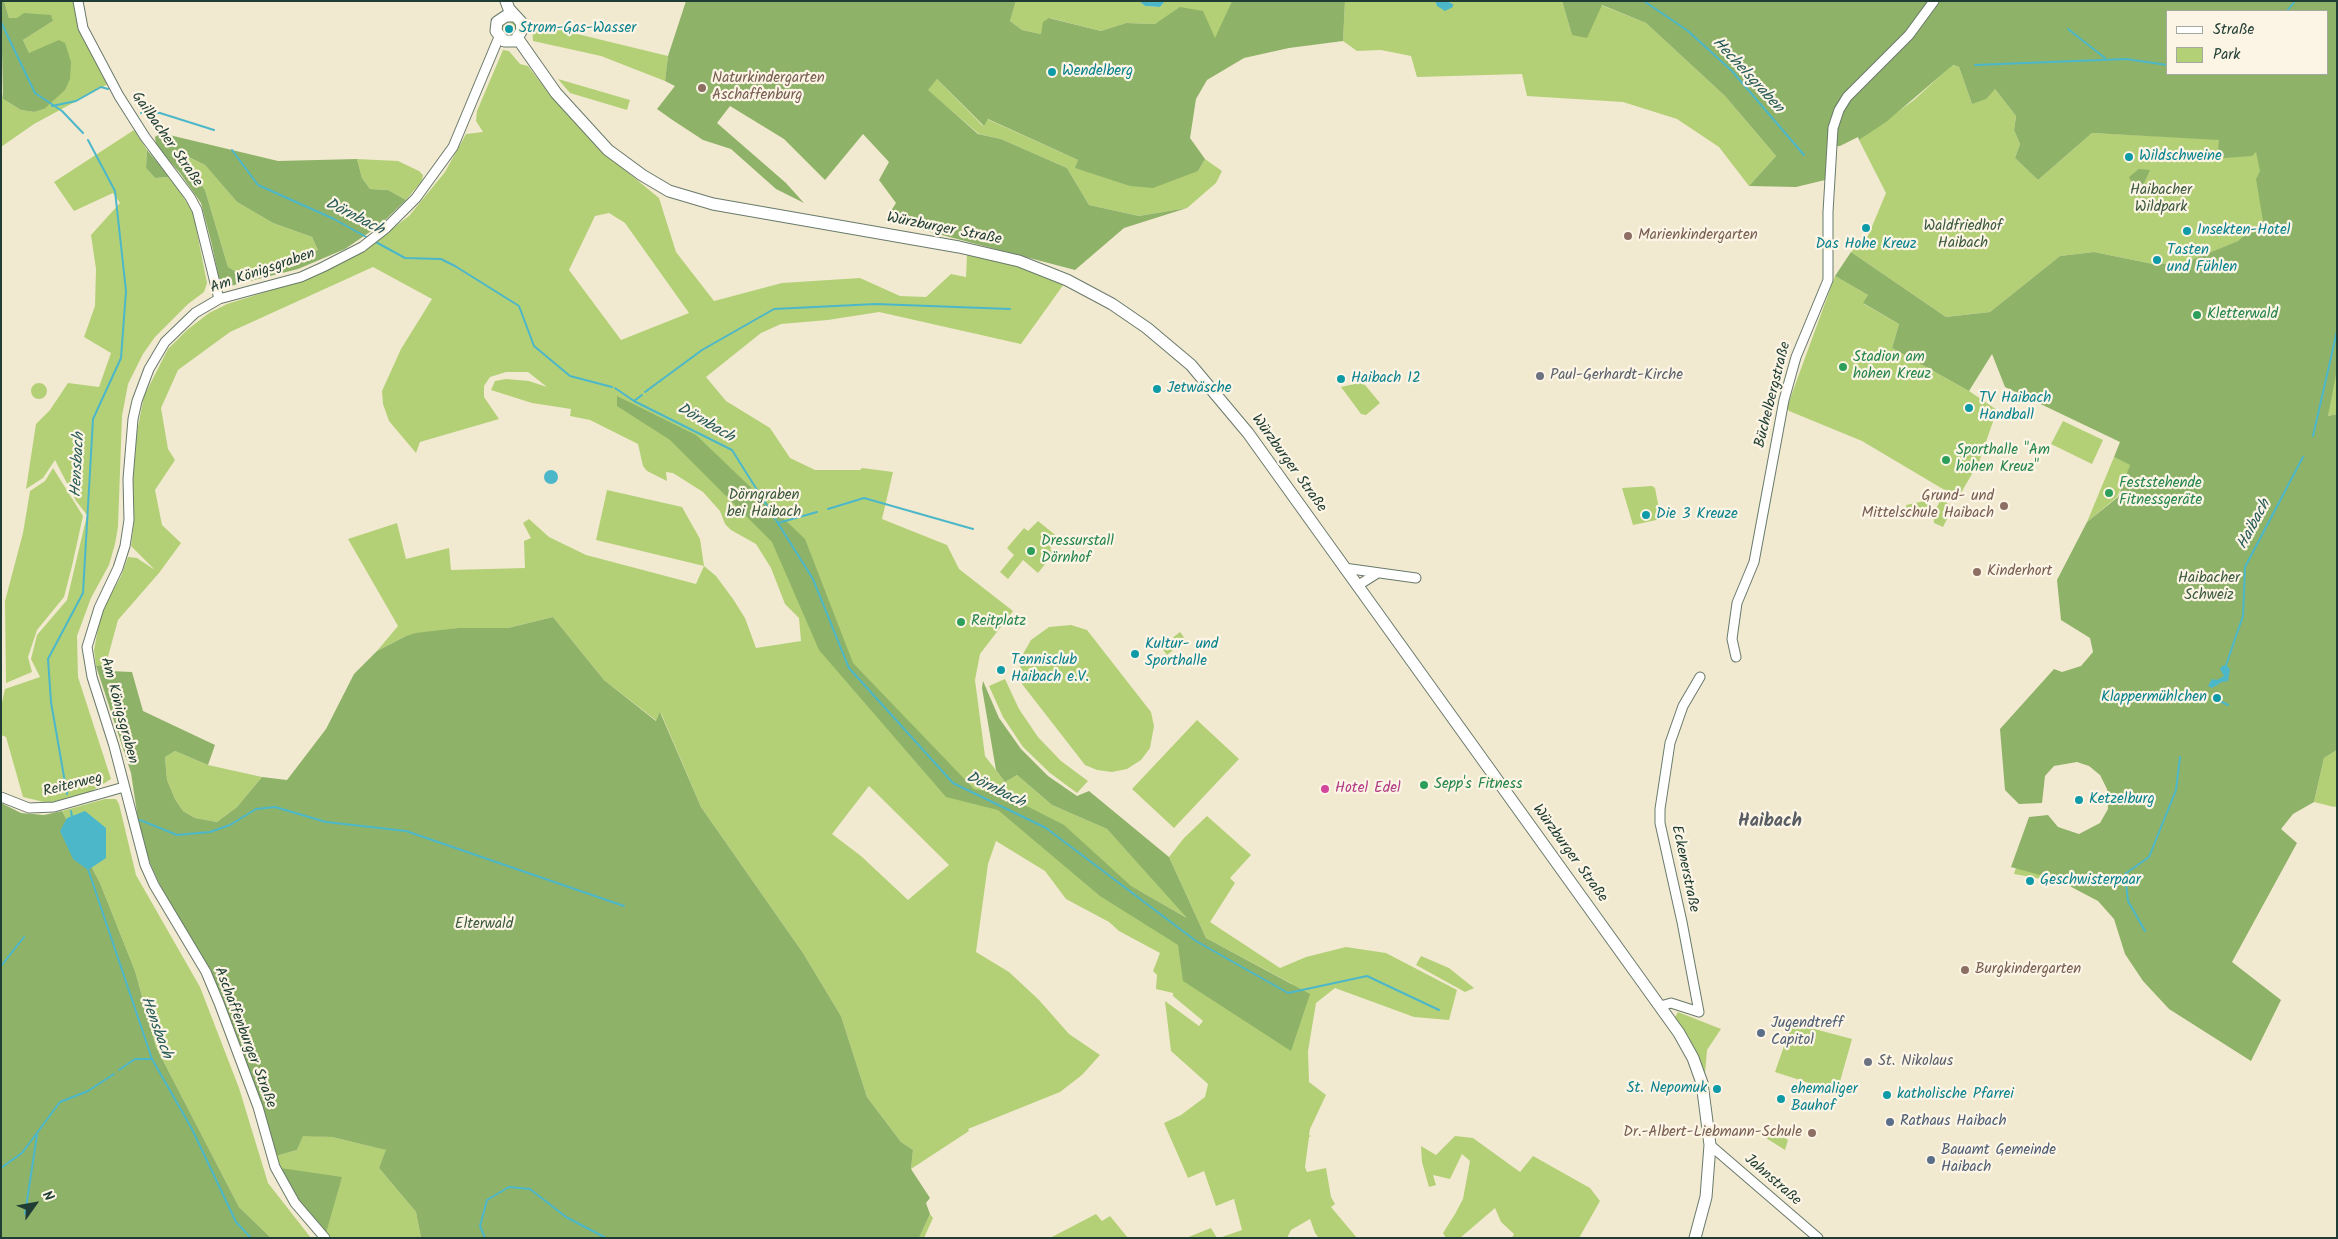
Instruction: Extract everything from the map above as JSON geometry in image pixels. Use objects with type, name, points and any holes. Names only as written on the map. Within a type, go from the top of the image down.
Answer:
[{"type":"main road","points":[[504,1],[522,26],[521,35],[509,39],[496,28],[504,1]]},
{"type":"main road","points":[[500,18],[509,15],[515,16]]},
{"type":"main road","name":"Würzburger Straße","points":[[509,39],[524,50],[556,93],[608,150],[642,175],[670,191],[713,204],[959,247],[1020,260],[1075,284],[1126,312],[1179,354],[1202,376],[1248,434],[1661,1006],[1693,1058],[1702,1083],[1710,1144],[1706,1197],[1695,1238]]},
{"type":"street","name":"Gailbacher Straße","points":[[78,1],[79,13],[86,36],[118,96],[145,137],[190,197],[197,210],[219,299]]},
{"type":"street","name":"Büchelbergstraße","points":[[1736,658],[1732,639],[1737,603],[1754,562],[1784,400],[1796,357],[1828,280],[1832,139],[1839,110],[1846,97],[1909,35],[1934,1]]},
{"type":"street","name":"Am Königsgraben","points":[[124,787],[88,663],[88,641],[99,608],[118,568],[125,546],[129,520],[128,479],[133,419],[142,385],[155,357],[174,331],[195,313],[219,299],[301,277],[341,259],[362,247],[385,229],[416,198],[453,147],[493,49],[509,39]]},
{"type":"street","points":[[1344,568],[1376,574],[1416,578]]},
{"type":"street","points":[[1357,586],[1376,574]]},
{"type":"street","name":"Eckenerstraße","points":[[1661,1006],[1671,1003],[1699,1012],[1682,922],[1660,823],[1660,809],[1670,742],[1683,706],[1700,677]]},
{"type":"street","name":"Reiterweg","points":[[1,797],[28,808],[54,807],[124,787]]},
{"type":"street","name":"Aschaffenburger Straße","points":[[124,787],[144,865],[206,972],[220,1003],[258,1107],[275,1167],[294,1202],[325,1238]]},
{"type":"street","name":"Jahnstraße","points":[[1710,1144],[1818,1238]]},
{"type":"green space","points":[[1,1],[4,1],[9,18],[17,18],[24,13],[51,15],[53,21],[23,40],[29,53],[59,40],[65,43],[71,62],[70,79],[65,90],[44,109],[34,112],[21,110],[3,99]]},
{"type":"green space","points":[[4,1],[76,1],[78,25],[108,84],[34,124],[1,147],[1,84],[3,99],[21,110],[34,112],[44,109],[29,53],[23,40],[53,21],[9,18]]},
{"type":"green space","points":[[686,1],[1016,1],[1010,21],[1022,30],[1041,34],[1043,22],[1049,18],[1101,31],[1126,23],[1155,24],[1180,7],[1203,11],[1215,38],[1232,1],[1345,1],[1343,41],[1289,48],[1244,58],[1207,80],[1196,99],[1190,138],[1205,159],[1198,171],[1153,188],[1130,186],[1075,168],[1078,160],[988,119],[984,126],[937,79],[928,90],[978,134],[1001,139],[1067,168],[1089,205],[1139,216],[1187,208],[1124,228],[1075,270],[885,220],[896,203],[879,180],[889,162],[863,134],[825,180],[784,139],[730,106],[717,123],[786,183],[804,203],[776,189],[731,149],[703,140],[671,119],[657,109],[675,86],[665,81],[668,56]]},
{"type":"green space","points":[[1016,1],[1139,1],[1145,6],[1160,7],[1165,1],[1232,1],[1216,39],[1166,18],[1155,24],[1126,23],[1101,31],[1050,18],[1041,34],[1022,30],[1010,21]]},
{"type":"green space","points":[[1345,1],[1435,1],[1437,6],[1453,4],[1447,1],[1562,1],[1572,35],[1601,5],[1646,23],[1725,96],[1776,156],[1749,186],[1719,147],[1677,119],[1623,102],[1527,96],[1522,74],[1417,77],[1411,56],[1381,50],[1357,51],[1343,41]]},
{"type":"green space","name":"Haibacher Schweiz","points":[[1562,1],[2337,1],[2337,369],[2328,416],[2337,414],[2337,750],[2324,758],[2314,802],[2293,814],[2281,829],[2297,843],[2232,962],[2281,1000],[2251,1061],[2169,1009],[2143,981],[2125,954],[2114,919],[2098,901],[2058,880],[2011,867],[2029,817],[2048,815],[2058,827],[2079,834],[2100,823],[2108,809],[2107,789],[2100,775],[2089,766],[2077,762],[2054,766],[2045,776],[2042,803],[2019,804],[2005,790],[2000,729],[2054,669],[2062,672],[2081,666],[2093,652],[2090,638],[2061,620],[2057,580],[2087,522],[2118,497],[2130,465],[2114,457],[2120,442],[2005,387],[1992,354],[1969,391],[1892,348],[1899,324],[1863,303],[1868,295],[1835,276],[1851,252],[1946,317],[1990,312],[2060,256],[2094,252],[2153,264],[2184,263],[2238,241],[2263,221],[2256,179],[2260,171],[2256,152],[2252,156],[2224,158],[2218,150],[2219,140],[2092,133],[2038,180],[2015,158],[2020,144],[2014,130],[2016,116],[1995,89],[1986,99],[1972,104],[1959,67],[1953,65],[1886,122],[1859,140],[1858,137],[1840,146],[1827,147],[1825,180],[1796,187],[1749,186],[1776,156],[1725,96],[1646,23],[1602,5],[1587,38],[1572,35]]},
{"type":"green space","points":[[511,19],[518,25],[511,38],[502,34],[501,25]]},
{"type":"green space","points":[[532,23],[668,56],[665,81],[601,56],[533,41]]},
{"type":"green space","name":"Dörngraben bei Haibach","points":[[503,50],[509,51],[520,64],[528,66],[551,96],[597,147],[659,198],[676,252],[714,301],[782,283],[860,278],[900,296],[926,297],[951,274],[966,277],[967,255],[1020,265],[1064,284],[1021,344],[879,312],[828,320],[781,324],[761,333],[706,377],[726,401],[770,428],[790,458],[815,470],[860,470],[862,468],[893,472],[882,519],[947,545],[959,569],[1013,611],[980,654],[975,680],[985,756],[1005,782],[1017,775],[1052,805],[1107,829],[1189,919],[1138,890],[1220,957],[1294,985],[1206,938],[1169,857],[1184,838],[1207,816],[1251,855],[1230,878],[1235,883],[1210,922],[1280,968],[1306,957],[1346,947],[1386,953],[1457,990],[1449,1020],[1414,1017],[1335,988],[1316,1003],[1308,1051],[1309,1082],[1326,1095],[1310,1129],[1309,1135],[1311,1136],[1309,1137],[1305,1167],[1307,1172],[1326,1168],[1331,1197],[1335,1204],[1331,1207],[1357,1238],[1319,1238],[1310,1219],[1291,1230],[1287,1238],[1219,1238],[1242,1230],[1234,1199],[1236,1198],[1216,1206],[1204,1171],[1188,1178],[1164,1123],[1181,1115],[1205,1097],[1208,1084],[1171,1051],[1165,1001],[1199,1026],[1203,1021],[1173,996],[1173,993],[1156,989],[1157,975],[1153,971],[1160,953],[1066,899],[1045,871],[996,841],[988,864],[976,952],[1009,972],[1039,1000],[1069,1034],[1100,1055],[1082,1075],[1060,1092],[968,1129],[969,1131],[911,1169],[913,1150],[901,1142],[867,1097],[841,1016],[803,953],[701,807],[661,713],[657,721],[604,680],[553,617],[508,628],[458,628],[406,636],[377,651],[398,626],[348,539],[397,523],[406,559],[449,548],[451,570],[525,568],[524,541],[531,538],[523,523],[529,519],[549,537],[586,555],[696,584],[704,566],[716,576],[733,599],[745,618],[756,648],[801,641],[799,618],[785,604],[771,568],[756,544],[731,530],[725,524],[720,511],[703,492],[673,473],[666,472],[667,481],[647,471],[643,466],[638,444],[590,420],[570,416],[571,409],[532,403],[491,390],[495,381],[506,379],[529,381],[547,387],[528,372],[506,372],[490,377],[484,386],[484,397],[499,419],[420,442],[416,453],[389,421],[383,404],[382,391],[401,349],[432,299],[373,267],[230,332],[178,370],[161,408],[168,449],[175,460],[155,490],[162,525],[181,543],[159,573],[118,620],[106,664],[96,666],[94,650],[100,618],[121,576],[128,557],[137,558],[155,570],[131,546],[134,521],[133,481],[137,432],[144,396],[168,349],[187,330],[209,313],[227,304],[304,280],[344,262],[364,250],[409,216],[445,172],[466,134],[483,132],[476,121],[477,111]],"holes":[[[609,213],[625,223],[689,313],[621,340],[569,270],[595,216]],[[869,786],[949,865],[908,900],[861,856],[832,834]]]},
{"type":"green space","points":[[1952,65],[1959,67],[1972,104],[1995,89],[2016,116],[2014,130],[2020,144],[2015,158],[2038,180],[2092,133],[2254,141],[2273,227],[2184,263],[2153,264],[2094,252],[2060,256],[1990,312],[1946,317],[1851,252],[1868,236],[1886,193],[1859,140],[1914,100]]},
{"type":"green space","points":[[558,79],[630,100],[627,110],[570,93]]},
{"type":"green space","points":[[937,79],[983,126],[987,119],[1078,160],[1076,168],[1198,171],[1205,159],[1222,171],[1216,183],[1187,208],[1139,216],[1089,205],[1067,168],[1001,139],[979,134],[927,90]]},
{"type":"green space","points":[[134,130],[147,150],[146,168],[155,178],[170,177],[193,212],[207,283],[204,292],[188,304],[155,337],[143,354],[128,384],[122,416],[118,527],[115,544],[109,565],[91,598],[77,636],[78,677],[111,779],[89,793],[48,803],[23,797],[6,737],[1,735],[1,707],[5,689],[40,677],[31,659],[37,635],[67,600],[87,515],[76,501],[55,460],[43,478],[26,489],[36,424],[50,410],[68,383],[99,387],[111,353],[84,337],[95,306],[96,269],[91,235],[120,203],[113,193],[74,211],[54,182]]},
{"type":"green space","points":[[161,133],[278,161],[357,159],[362,178],[370,189],[388,190],[406,200],[380,225],[345,249],[298,269],[230,286],[219,278],[201,203],[180,173],[156,146],[155,137]],"holes":[[[180,153],[205,165],[237,202],[273,223],[312,237],[318,250],[240,274],[228,267],[205,190]]]},
{"type":"green space","points":[[147,150],[170,177],[155,178],[146,168]]},
{"type":"green space","points":[[179,153],[205,165],[237,202],[273,223],[312,237],[318,250],[240,274],[228,267],[205,190]]},
{"type":"green space","points":[[357,159],[398,161],[419,171],[423,175],[422,181],[406,200],[388,190],[370,189],[362,178]]},
{"type":"green space","points":[[2139,169],[2150,170],[2144,183],[2139,186],[2133,185],[2129,177]]},
{"type":"green space","points":[[1835,276],[1868,295],[1864,304],[1899,324],[1892,348],[1969,391],[1997,410],[1979,462],[1958,498],[1862,441],[1789,411],[1787,407]]},
{"type":"green space","points":[[2337,369],[2337,414],[2328,416],[2332,386]]},
{"type":"green space","points":[[39,383],[45,385],[47,391],[45,397],[39,399],[33,397],[31,391],[33,385]]},
{"type":"green space","points":[[1359,383],[1365,385],[1380,403],[1366,415],[1361,414],[1341,387]]},
{"type":"green space","name":"Dörngraben bei Haibach","points":[[617,396],[696,435],[805,539],[853,663],[974,789],[1003,794],[1064,825],[1131,886],[1187,918],[1107,829],[1052,805],[1017,775],[1005,782],[996,770],[982,688],[983,681],[999,718],[1021,749],[1048,776],[1077,796],[1089,791],[1169,857],[1206,938],[1310,994],[1291,1051],[1183,981],[1178,945],[1100,896],[998,810],[946,797],[819,650],[772,542],[670,440],[617,406]]},
{"type":"green space","points":[[2063,421],[2103,440],[2092,464],[2051,444]]},
{"type":"green space","name":"Feststehende Fitnessgeräte","points":[[2114,457],[2131,465],[2117,497],[2087,522]]},
{"type":"green space","points":[[53,468],[83,516],[64,597],[37,630],[28,657],[32,672],[6,683],[5,601],[23,533],[30,491],[45,481]]},
{"type":"green space","points":[[1652,486],[1655,488],[1661,519],[1633,525],[1622,488]]},
{"type":"green space","points":[[607,490],[682,507],[700,539],[704,566],[596,540]]},
{"type":"green space","points":[[1941,499],[1953,507],[1943,527],[1934,523],[1933,515]]},
{"type":"green space","points":[[1929,500],[1931,513],[1909,518],[1906,505]]},
{"type":"green space","name":"Dressurstall Dörnhof","points":[[1038,521],[1059,538],[1050,549],[1054,553],[1038,573],[1023,560],[1008,579],[1000,572],[1014,555],[1007,548],[1024,528],[1028,531]]},
{"type":"green space","name":"Elterwald","points":[[553,617],[604,680],[656,721],[660,712],[701,807],[803,953],[841,1016],[867,1097],[901,1142],[913,1150],[911,1169],[930,1198],[926,1203],[930,1214],[919,1238],[421,1238],[416,1212],[379,1168],[386,1150],[332,1137],[303,1136],[297,1150],[276,1156],[262,1106],[220,992],[160,885],[147,856],[140,833],[131,773],[96,666],[106,664],[110,671],[132,672],[143,711],[215,745],[208,765],[175,751],[165,757],[167,780],[175,799],[183,811],[195,818],[217,822],[237,807],[262,777],[287,780],[326,729],[354,674],[377,651],[416,633],[458,628],[508,628]]},
{"type":"green space","points":[[1071,625],[1087,630],[1151,712],[1154,726],[1150,748],[1141,760],[1127,769],[1112,772],[1097,770],[1085,765],[1022,684],[1020,665],[1023,654],[1031,640],[1049,627]]},
{"type":"green space","points":[[1180,632],[1186,640],[1167,655],[1161,647]]},
{"type":"green space","points":[[1005,679],[1019,709],[1038,737],[1061,761],[1088,781],[1077,793],[1050,773],[1023,747],[1003,717],[989,686]]},
{"type":"green space","points":[[1197,720],[1239,759],[1174,828],[1132,789]]},
{"type":"green space","points":[[2337,750],[2337,806],[2334,807],[2314,802],[2324,758]]},
{"type":"green space","points":[[175,751],[208,765],[262,777],[237,807],[217,822],[195,818],[183,811],[175,799],[167,780],[165,757]]},
{"type":"green space","points":[[105,799],[116,799],[119,804],[136,875],[200,987],[239,1088],[268,1183],[311,1238],[271,1238],[239,1207],[156,1047],[135,971],[100,883],[62,811]]},
{"type":"green space","points":[[1,803],[21,813],[44,815],[62,811],[100,883],[135,971],[156,1047],[239,1207],[271,1238],[1,1238]]},
{"type":"green space","points":[[2021,852],[2046,864],[2042,879],[2014,874]]},
{"type":"green space","points":[[1421,956],[1449,968],[1474,988],[1465,992],[1416,965]]},
{"type":"green space","points":[[1678,1012],[1721,1029],[1707,1050],[1705,1074],[1688,1036],[1675,1017]]},
{"type":"green space","points":[[1792,1023],[1852,1039],[1837,1092],[1775,1072]]},
{"type":"green space","points":[[1765,1127],[1772,1129],[1788,1140],[1785,1150],[1758,1133]]},
{"type":"green space","points":[[303,1135],[332,1137],[387,1150],[379,1168],[416,1212],[421,1238],[330,1238],[280,1168],[276,1156],[297,1150]]},
{"type":"green space","points":[[1455,1136],[1473,1138],[1520,1172],[1533,1156],[1590,1188],[1600,1201],[1579,1238],[1512,1238],[1514,1234],[1501,1222],[1495,1208],[1460,1238],[1446,1238],[1443,1233],[1463,1199],[1470,1161],[1462,1154],[1450,1179],[1433,1175],[1436,1185],[1429,1187],[1422,1162],[1421,1146],[1436,1155]]},
{"type":"green space","points":[[280,1168],[342,1177],[326,1233],[301,1203]]},
{"type":"green space","points":[[930,1214],[933,1218],[924,1238],[919,1238]]},
{"type":"green space","points":[[1096,1214],[1102,1221],[1110,1216],[1128,1238],[1050,1238]]},
{"type":"green space","points":[[1211,1228],[1217,1238],[1186,1238]]},
{"type":"water","points":[[1139,1],[1165,1],[1160,7],[1145,6]]},
{"type":"water","points":[[1435,1],[1447,1],[1453,4],[1453,7],[1445,11],[1437,6]]},
{"type":"water","points":[[551,470],[556,472],[558,477],[556,482],[551,484],[546,482],[544,477],[546,472]]},
{"type":"water","points":[[2226,665],[2230,669],[2228,681],[2212,688],[2208,686],[2212,679],[2217,680],[2224,676],[2220,669]]},
{"type":"water","points":[[85,811],[106,828],[106,858],[88,870],[73,859],[60,831],[67,818]]},
{"type":"waterway","name":"Hechelsgraben","points":[[1644,1],[1688,31],[1732,71],[1804,155]]},
{"type":"waterway","points":[[2288,10],[2295,1]]},
{"type":"waterway","name":"Hensbach","points":[[1,22],[35,93],[62,111],[83,133]]},
{"type":"waterway","points":[[2068,29],[2105,58]]},
{"type":"waterway","points":[[1975,65],[2126,59],[2166,65]]},
{"type":"waterway","name":"Dörnbach","points":[[52,106],[76,101],[101,87],[108,89]]},
{"type":"waterway","name":"Dörnbach","points":[[141,113],[160,113],[214,130]]},
{"type":"waterway","name":"Hensbach","points":[[67,794],[51,702],[48,659],[83,593],[93,419],[121,358],[126,291],[115,191],[88,140]]},
{"type":"waterway","name":"Dörnbach","points":[[232,150],[258,185],[334,219],[368,238]]},
{"type":"waterway","name":"Dörnbach","points":[[374,241],[405,258],[441,259],[455,266],[519,306],[534,346],[570,376],[612,387]]},
{"type":"waterway","points":[[645,392],[702,350],[774,309],[876,304],[1010,309]]},
{"type":"waterway","name":"Haibach","points":[[2313,436],[2337,331]]},
{"type":"waterway","name":"Dörnbach","points":[[615,388],[634,401],[732,450],[813,579],[849,668],[953,783],[1046,828],[1196,941],[1288,993],[1367,976],[1439,1010]]},
{"type":"waterway","points":[[634,401],[642,395]]},
{"type":"waterway","name":"Haibach","points":[[2226,665],[2243,616],[2245,567],[2303,457]]},
{"type":"waterway","points":[[828,509],[864,498],[973,529]]},
{"type":"waterway","points":[[778,523],[817,512]]},
{"type":"waterway","points":[[2217,694],[2218,699]]},
{"type":"waterway","points":[[2220,701],[2228,705]]},
{"type":"waterway","name":"Haibach","points":[[2145,931],[2128,901],[2125,874],[2149,857],[2176,790],[2180,757]]},
{"type":"waterway","points":[[140,820],[177,835],[210,832],[230,825],[256,809],[275,807],[326,822],[406,831],[624,906]]},
{"type":"waterway","name":"Hensbach","points":[[71,811],[72,817]]},
{"type":"waterway","name":"Hensbach","points":[[88,869],[152,1059],[192,1129],[236,1222],[251,1238]]},
{"type":"waterway","points":[[1,966],[24,937]]},
{"type":"waterway","points":[[119,1070],[135,1059],[152,1059]]},
{"type":"waterway","points":[[1,1168],[22,1153],[60,1102],[88,1091],[114,1074]]},
{"type":"waterway","points":[[25,1214],[37,1135]]},
{"type":"waterway","points":[[485,1238],[480,1226],[487,1200],[509,1187],[530,1189],[566,1217],[606,1238]]},
{"type":"place","name":"Strom-Gas-Wasser","points":[[509,29]]},
{"type":"place","name":"Wendelberg","points":[[1052,72]]},
{"type":"place","name":"Naturkindergarten Aschaffenburg","points":[[702,88]]},
{"type":"place","name":"Wildschweine","points":[[2129,157]]},
{"type":"place","name":"Das Hohe Kreuz","points":[[1866,228]]},
{"type":"place","name":"Insekten-Hotel","points":[[2187,231]]},
{"type":"place","name":"Marienkindergarten","points":[[1628,236]]},
{"type":"place","name":"Tasten und Fühlen","points":[[2157,260]]},
{"type":"place","name":"Kletterwald","points":[[2197,315]]},
{"type":"place","name":"Stadion am hohen Kreuz","points":[[1843,367]]},
{"type":"place","name":"Paul-Gerhardt-Kirche","points":[[1540,376]]},
{"type":"place","name":"Haibach 12","points":[[1341,379]]},
{"type":"place","name":"Jetwäsche","points":[[1157,389]]},
{"type":"place","name":"TV Haibach Handball","points":[[1969,408]]},
{"type":"place","name":"Sporthalle \"Am hohen Kreuz\"","points":[[1946,460]]},
{"type":"place","name":"Feststehende Fitnessgeräte","points":[[2109,493]]},
{"type":"place","name":"Grund- und Mittelschule Haibach","points":[[2004,506]]},
{"type":"place","name":"Die 3 Kreuze","points":[[1646,515]]},
{"type":"place","name":"Dressurstall Dörnhof","points":[[1031,551]]},
{"type":"place","name":"Kinderhort","points":[[1977,572]]},
{"type":"place","name":"Reitplatz","points":[[961,622]]},
{"type":"place","name":"Kultur- und Sporthalle","points":[[1135,654]]},
{"type":"place","name":"Tennisclub Haibach e.V.","points":[[1001,670]]},
{"type":"place","name":"Klappermühlchen","points":[[2217,698]]},
{"type":"place","name":"Sepp's Fitness","points":[[1424,785]]},
{"type":"place","name":"Hotel Edel","points":[[1325,789]]},
{"type":"place","name":"Ketzelburg","points":[[2079,800]]},
{"type":"place","name":"Geschwisterpaar","points":[[2030,881]]},
{"type":"place","name":"Burgkindergarten","points":[[1965,970]]},
{"type":"place","name":"Jugendtreff Capitol","points":[[1761,1033]]},
{"type":"place","name":"St. Nikolaus","points":[[1868,1062]]},
{"type":"place","name":"St. Nepomuk","points":[[1717,1089]]},
{"type":"place","name":"katholische Pfarrei","points":[[1887,1095]]},
{"type":"place","name":"ehemaliger Bauhof","points":[[1781,1099]]},
{"type":"place","name":"Rathaus Haibach","points":[[1890,1122]]},
{"type":"place","name":"Dr.-Albert-Liebmann-Schule","points":[[1812,1133]]},
{"type":"place","name":"Bauamt Gemeinde Haibach","points":[[1931,1160]]},
{"type":"district","name":"Haibach","points":[[1770,823]]},
{"type":"park label","name":"Haibacher Wildpark","points":[[2161,200]]},
{"type":"park label","name":"Waldfriedhof Haibach","points":[[1963,236]]}]
